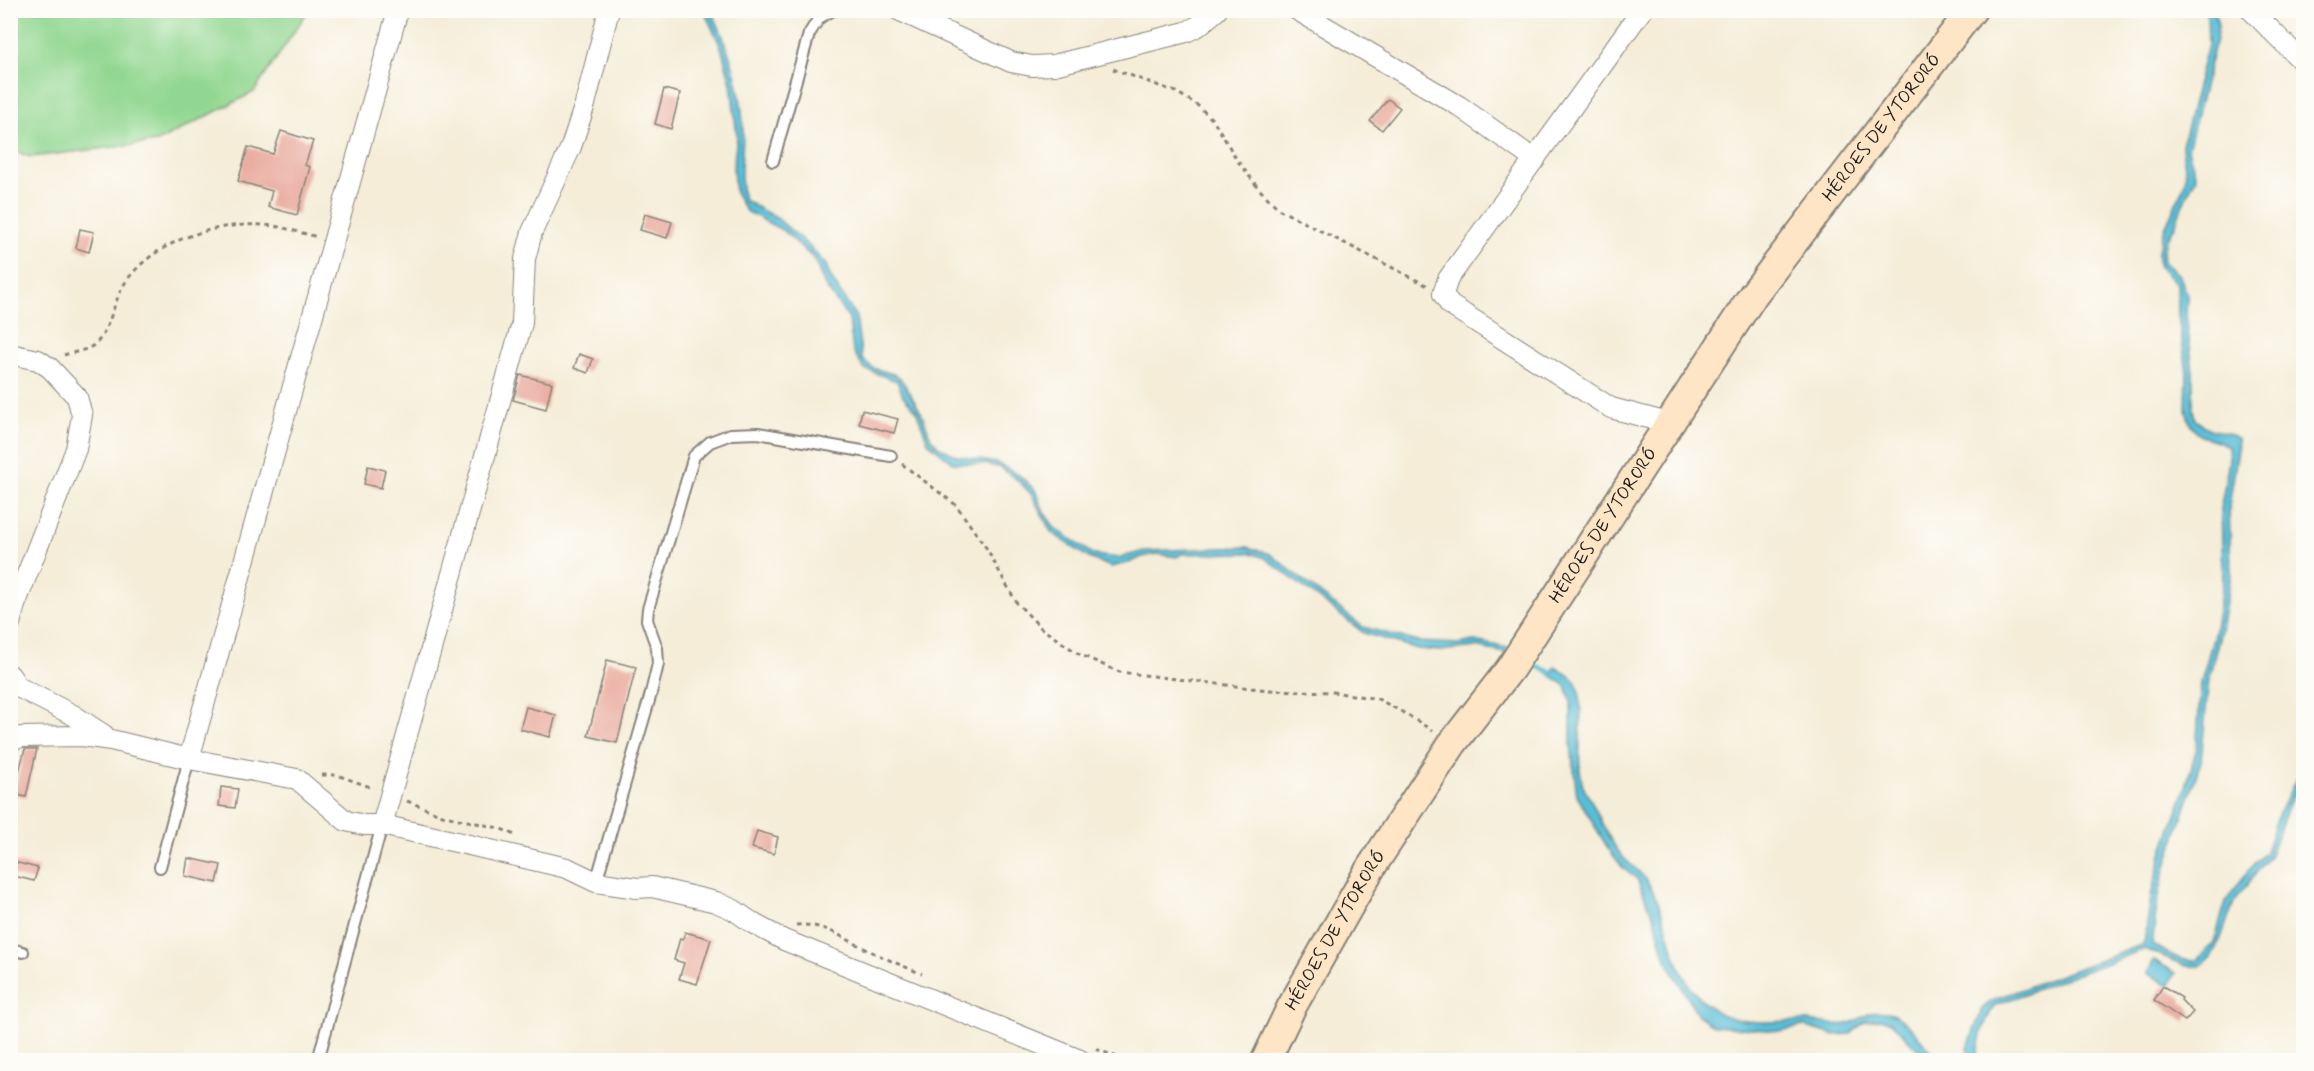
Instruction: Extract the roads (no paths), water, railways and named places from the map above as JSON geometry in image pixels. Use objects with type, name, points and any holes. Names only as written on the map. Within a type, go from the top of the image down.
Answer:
[{"type":"main road","name":"HÉROES DE YTORORÓ","points":[[1266,1060],[1291,1008],[1370,869],[1452,744],[1510,669],[1753,295],[1972,10]]},
{"type":"street","points":[[189,759],[398,10]]},
{"type":"street","points":[[382,825],[522,323],[525,259],[542,208],[571,147],[582,115],[609,10]]},
{"type":"street","points":[[898,10],[1011,62],[1032,66],[1054,65],[1083,59],[1186,32],[1198,26],[1217,10]]},
{"type":"street","points":[[1297,10],[1460,106],[1535,160]]},
{"type":"street","points":[[1642,10],[1448,279],[1443,294],[1450,305],[1605,405],[1623,413],[1668,423]]},
{"type":"street","points":[[2251,10],[2304,63]]},
{"type":"street","points":[[10,354],[38,360],[50,368],[77,397],[82,415],[76,448],[10,623]]},
{"type":"street","points":[[10,675],[18,687],[73,715],[111,740]]},
{"type":"street","points":[[14,738],[82,736],[111,740],[189,759],[297,779],[346,821],[364,825],[382,825],[567,868],[596,882],[637,888],[652,887],[725,906],[784,940],[1080,1060]]},
{"type":"lane","points":[[774,161],[809,34],[819,18],[833,10]]},
{"type":"lane","points":[[596,882],[658,664],[657,648],[647,620],[648,609],[694,456],[710,442],[731,434],[758,433],[891,456]]},
{"type":"lane","points":[[160,867],[189,759]]},
{"type":"lane","points":[[318,1060],[382,825]]},
{"type":"lane","points":[[10,949],[23,952]]},
{"type":"water","points":[[704,11],[712,11],[724,39],[738,84],[743,131],[741,174],[744,200],[777,218],[809,246],[826,265],[831,278],[856,317],[862,359],[873,368],[896,375],[903,382],[921,412],[931,438],[938,446],[957,456],[997,463],[1019,475],[1035,490],[1044,512],[1055,528],[1094,555],[1119,558],[1144,551],[1248,547],[1270,554],[1363,627],[1419,642],[1459,644],[1474,641],[1508,648],[1504,653],[1476,647],[1440,651],[1418,649],[1364,633],[1265,558],[1251,553],[1181,554],[1177,557],[1157,554],[1111,567],[1089,558],[1051,532],[1032,495],[1020,482],[1001,468],[985,464],[953,463],[928,442],[916,410],[903,396],[897,381],[864,369],[853,351],[849,319],[825,286],[814,259],[784,231],[746,211],[735,193],[733,169],[737,136],[731,83],[721,47]]},
{"type":"water","points":[[2207,11],[2215,11],[2218,26],[2188,149],[2196,178],[2163,251],[2164,262],[2180,276],[2187,295],[2186,314],[2193,372],[2195,420],[2209,429],[2229,433],[2237,439],[2238,449],[2229,506],[2231,574],[2221,630],[2209,677],[2201,761],[2165,869],[2157,904],[2152,945],[2180,959],[2196,961],[2214,942],[2226,901],[2247,872],[2266,852],[2279,812],[2296,780],[2303,772],[2303,781],[2291,799],[2270,855],[2234,902],[2221,938],[2211,957],[2200,966],[2186,966],[2145,949],[1995,1005],[1982,1032],[1977,1060],[1969,1060],[1968,1047],[1982,1009],[1993,1000],[2144,944],[2151,896],[2163,850],[2184,793],[2196,751],[2201,682],[2213,639],[2223,583],[2221,505],[2229,461],[2228,447],[2201,436],[2190,424],[2186,410],[2187,372],[2178,315],[2177,284],[2162,270],[2158,260],[2158,250],[2185,182],[2182,145],[2208,44]]},
{"type":"water","points":[[1555,667],[1572,678],[1579,692],[1580,762],[1584,788],[1614,844],[1623,857],[1644,877],[1654,893],[1680,969],[1687,983],[1697,995],[1721,1014],[1746,1021],[1808,1021],[1841,1025],[1871,1013],[1889,1013],[1904,1021],[1942,1060],[1928,1060],[1892,1023],[1880,1019],[1864,1022],[1851,1034],[1833,1035],[1804,1026],[1779,1031],[1714,1026],[1698,1015],[1666,960],[1655,920],[1637,879],[1624,869],[1609,850],[1577,796],[1571,745],[1571,701],[1566,686],[1550,675]]},
{"type":"water","points":[[2154,960],[2176,973],[2168,985],[2147,973]]},
{"type":"waterway","points":[[1524,660],[1556,675]]}]
